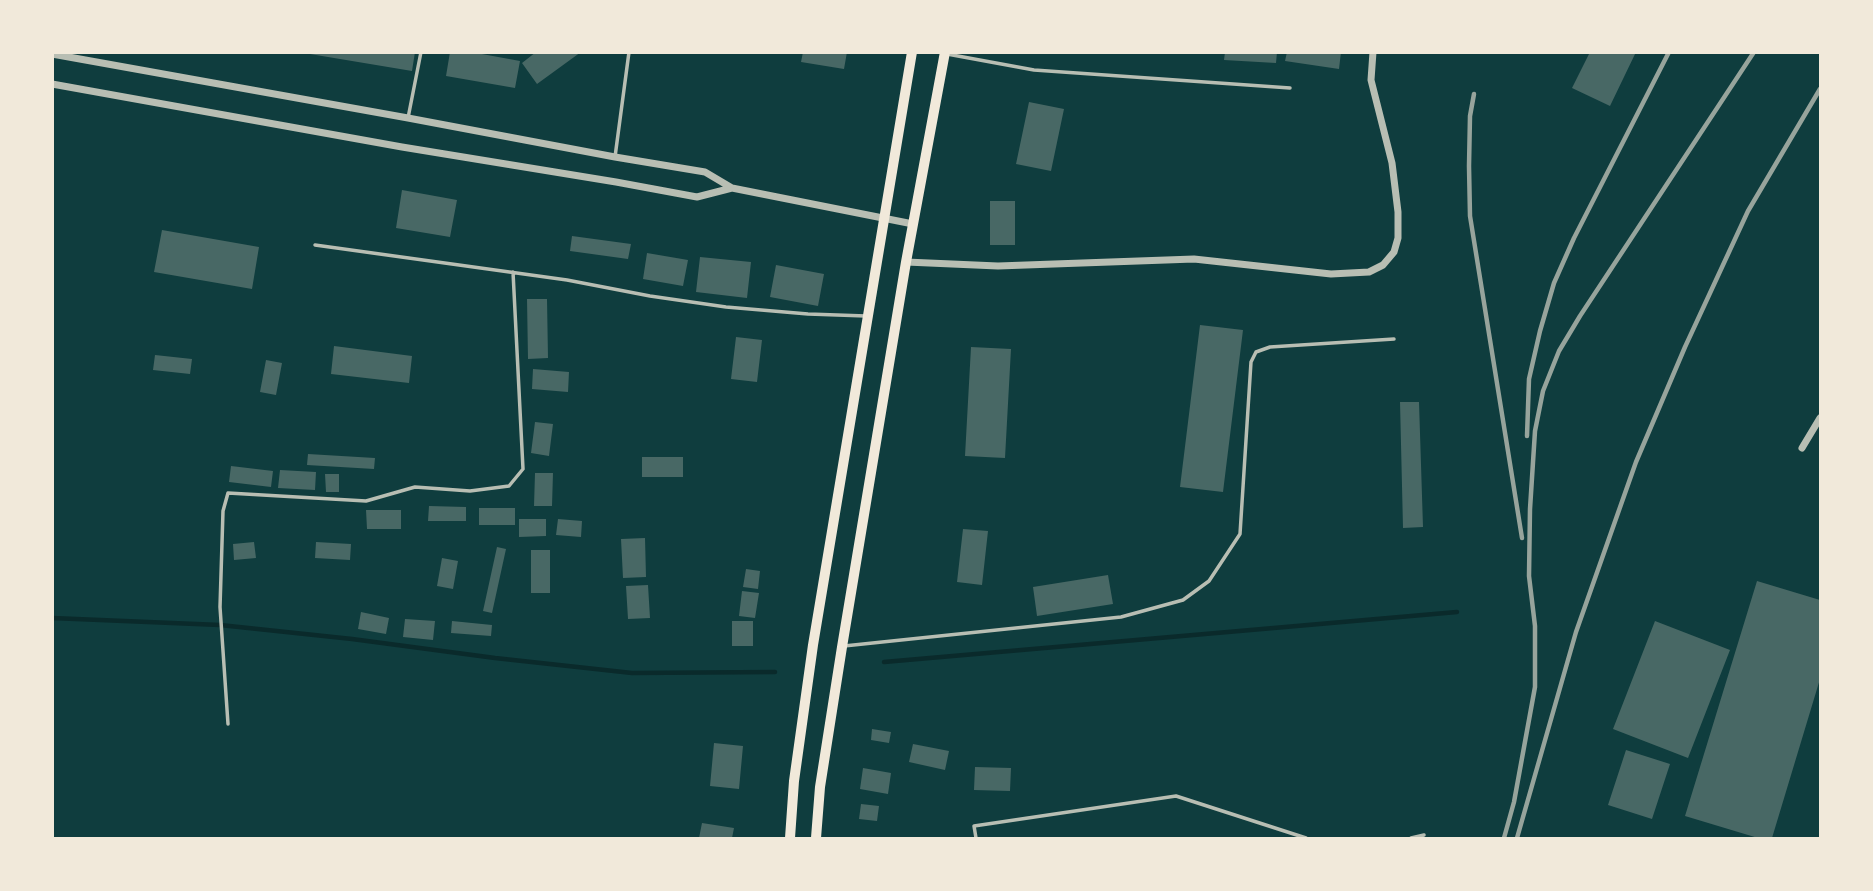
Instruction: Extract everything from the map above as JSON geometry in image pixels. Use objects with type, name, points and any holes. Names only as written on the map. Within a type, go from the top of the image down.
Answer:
[{"type":"main road","points":[[790,838],[794,781],[813,645],[912,52]]},
{"type":"main road","points":[[816,838],[820,787],[842,646],[906,262],[945,53]]},
{"type":"street","points":[[906,262],[998,266],[1194,259],[1331,274],[1369,272],[1383,265],[1394,252],[1398,238],[1392,163],[1371,80],[1373,52]]},
{"type":"street","points":[[56,54],[705,172],[732,188],[913,224]]},
{"type":"street","points":[[52,84],[697,197],[732,188]]},
{"type":"street","points":[[1802,447],[1821,418]]},
{"type":"lane","points":[[408,118],[421,52]]},
{"type":"lane","points":[[615,157],[629,52]]},
{"type":"lane","points":[[945,53],[1034,70],[1290,88]]},
{"type":"lane","points":[[315,245],[567,280],[726,307],[868,316]]},
{"type":"lane","points":[[228,724],[220,607],[223,511],[228,493],[366,501],[415,487],[470,491],[509,486],[523,469],[513,272]]},
{"type":"lane","points":[[842,646],[1121,617],[1183,600],[1209,581],[1240,534],[1251,362],[1256,352],[1270,347],[1394,339]]},
{"type":"lane","points":[[976,838],[974,827],[1176,796],[1306,838]]},
{"type":"lane","points":[[1285,832],[1285,838]]},
{"type":"lane","points":[[1411,838],[1424,835]]},
{"type":"building","points":[[310,52],[415,52],[412,71]]},
{"type":"building","points":[[450,52],[471,52],[520,61],[515,88],[446,76]]},
{"type":"building","points":[[536,52],[581,52],[537,84],[522,63]]},
{"type":"building","points":[[803,52],[847,52],[844,69],[801,62]]},
{"type":"building","points":[[1225,52],[1277,52],[1276,63],[1224,60]]},
{"type":"building","points":[[1287,52],[1341,52],[1339,69],[1285,61]]},
{"type":"building","points":[[1590,52],[1636,52],[1610,106],[1572,88]]},
{"type":"building","points":[[1029,102],[1064,109],[1051,171],[1016,164]]},
{"type":"building","points":[[402,190],[457,200],[450,237],[396,228]]},
{"type":"building","points":[[990,201],[1015,201],[1015,245],[990,245]]},
{"type":"building","points":[[162,230],[259,247],[252,289],[154,272]]},
{"type":"building","points":[[572,236],[631,244],[628,259],[570,251]]},
{"type":"building","points":[[647,253],[688,260],[683,286],[643,279]]},
{"type":"building","points":[[700,257],[751,262],[747,298],[696,292]]},
{"type":"building","points":[[776,265],[824,274],[818,306],[770,297]]},
{"type":"building","points":[[527,299],[547,299],[548,358],[528,359]]},
{"type":"building","points":[[1200,325],[1243,330],[1223,492],[1180,487]]},
{"type":"building","points":[[736,337],[762,340],[757,382],[731,379]]},
{"type":"building","points":[[334,346],[412,356],[409,383],[331,374]]},
{"type":"building","points":[[971,347],[1011,349],[1005,458],[965,456]]},
{"type":"building","points":[[155,355],[192,359],[190,374],[153,370]]},
{"type":"building","points":[[266,360],[282,363],[276,395],[260,392]]},
{"type":"building","points":[[533,369],[569,372],[568,392],[532,389]]},
{"type":"building","points":[[1400,402],[1419,402],[1423,527],[1403,528]]},
{"type":"building","points":[[535,422],[553,424],[549,456],[531,453]]},
{"type":"building","points":[[308,454],[375,458],[374,469],[307,465]]},
{"type":"building","points":[[642,457],[683,457],[683,477],[642,477]]},
{"type":"building","points":[[231,466],[273,471],[271,487],[229,482]]},
{"type":"building","points":[[280,470],[316,472],[315,490],[278,488]]},
{"type":"building","points":[[535,473],[553,473],[552,506],[534,506]]},
{"type":"building","points":[[325,474],[339,474],[339,492],[326,492]]},
{"type":"building","points":[[429,506],[466,507],[466,521],[428,521]]},
{"type":"building","points":[[479,508],[515,508],[515,525],[479,525]]},
{"type":"building","points":[[366,510],[401,510],[401,529],[367,529]]},
{"type":"building","points":[[519,519],[546,519],[546,536],[519,537]]},
{"type":"building","points":[[558,519],[582,521],[581,537],[556,535]]},
{"type":"building","points":[[963,529],[988,531],[982,585],[957,582]]},
{"type":"building","points":[[645,538],[646,577],[623,578],[621,539]]},
{"type":"building","points":[[254,542],[256,558],[234,560],[233,544]]},
{"type":"building","points":[[316,542],[351,544],[350,560],[315,558]]},
{"type":"building","points":[[497,547],[506,549],[492,613],[483,611]]},
{"type":"building","points":[[531,550],[550,550],[550,593],[531,593]]},
{"type":"building","points":[[442,558],[458,561],[453,589],[437,586]]},
{"type":"building","points":[[746,569],[760,571],[758,589],[743,587]]},
{"type":"building","points":[[1108,575],[1113,604],[1037,616],[1033,587]]},
{"type":"building","points":[[1757,581],[1820,600],[1820,679],[1772,838],[1758,838],[1685,816]]},
{"type":"building","points":[[648,585],[650,618],[628,619],[626,586]]},
{"type":"building","points":[[742,591],[759,593],[755,618],[739,616]]},
{"type":"building","points":[[361,612],[389,618],[386,634],[358,629]]},
{"type":"building","points":[[405,619],[435,621],[433,640],[403,637]]},
{"type":"building","points":[[452,621],[492,625],[491,636],[451,633]]},
{"type":"building","points":[[732,621],[753,621],[753,646],[732,646]]},
{"type":"building","points":[[1655,621],[1730,650],[1688,758],[1613,729]]},
{"type":"building","points":[[872,729],[891,732],[889,743],[871,740]]},
{"type":"building","points":[[714,743],[743,746],[739,789],[710,786]]},
{"type":"building","points":[[913,744],[949,751],[945,770],[909,762]]},
{"type":"building","points":[[1626,750],[1670,764],[1652,819],[1608,805]]},
{"type":"building","points":[[975,767],[1011,768],[1010,791],[974,790]]},
{"type":"building","points":[[863,768],[891,773],[888,794],[860,789]]},
{"type":"building","points":[[861,804],[879,806],[877,821],[859,819]]},
{"type":"building","points":[[702,823],[734,828],[732,838],[699,838]]},
{"type":"waterway","points":[[884,662],[1457,612]]},
{"type":"waterway","points":[[52,618],[220,625],[632,673],[775,672]]},
{"type":"railway","points":[[1527,436],[1529,379],[1554,283],[1574,238],[1669,52]]},
{"type":"railway","points":[[1504,838],[1514,802],[1535,687],[1535,626],[1529,576],[1530,509],[1535,431],[1543,391],[1559,351],[1580,316],[1754,52]]},
{"type":"railway","points":[[1517,838],[1576,632],[1636,462],[1685,347],[1748,211],[1820,89]]},
{"type":"railway","points":[[1474,94],[1470,116],[1470,216],[1522,538]]}]
